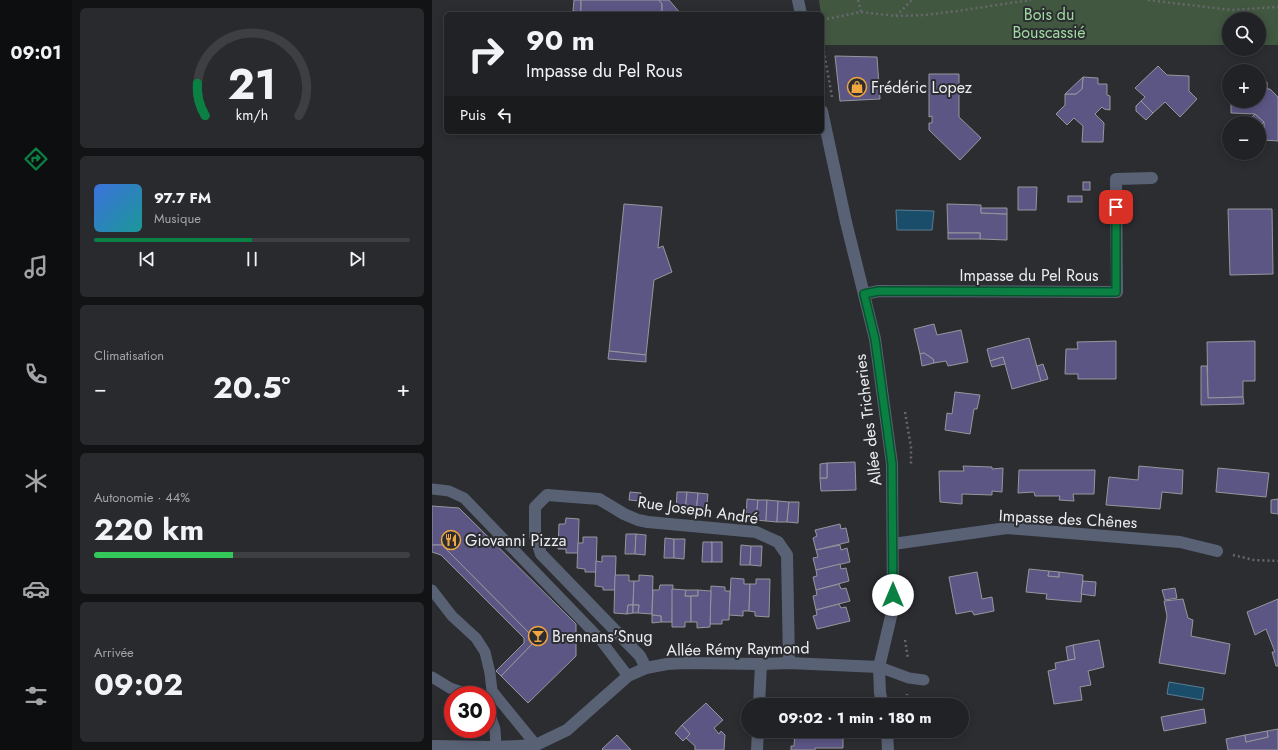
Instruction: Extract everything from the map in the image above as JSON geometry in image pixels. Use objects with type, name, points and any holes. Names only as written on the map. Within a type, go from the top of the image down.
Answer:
[{"type":"street","points":[[798,0],[801,12]]},
{"type":"street","name":"Allée des Tricheries","points":[[824,120],[846,222],[875,339],[892,464],[893,608],[879,667],[881,698]]},
{"type":"street","name":"Impasse du Pel Rous","points":[[864,294],[879,291],[1116,292],[1116,179],[1152,178]]},
{"type":"street","name":"Rue Joseph André","points":[[646,668],[640,656],[540,554],[535,536],[535,507],[547,495],[599,499],[624,514],[638,520],[756,532],[778,542],[787,555],[789,663]]},
{"type":"street","name":"Impasse des Chênes","points":[[893,544],[1007,528],[1180,542],[1217,551]]},
{"type":"street","name":"Allée Rémy Raymond","points":[[432,746],[536,748],[567,730],[628,676],[646,668],[667,664],[789,663],[879,667]]},
{"type":"street","points":[[759,698],[761,664]]},
{"type":"street","points":[[757,750],[758,738]]},
{"type":"street","points":[[887,738],[888,750]]},
{"type":"lane","points":[[432,489],[449,491],[464,498],[599,638],[628,676]]},
{"type":"lane","points":[[432,590],[452,616],[476,638],[485,652],[490,673],[492,691],[536,748]]},
{"type":"lane","points":[[879,667],[909,678],[924,680]]},
{"type":"lane","points":[[432,677],[447,686]]},
{"type":"lane","points":[[496,738],[496,747]]},
{"type":"path","points":[[858,0],[861,12]]},
{"type":"path","points":[[896,16],[912,0]]},
{"type":"path","points":[[824,20],[861,12],[896,16],[957,11],[1031,0]]},
{"type":"path","points":[[1148,0],[1231,10],[1278,7]]},
{"type":"path","points":[[1217,551],[1254,560],[1278,561]]},
{"type":"green space","name":"Bois du Bouscassié","points":[[819,0],[1278,0],[1278,45],[1266,45],[1266,12],[1222,12],[1222,45],[825,45],[824,12],[821,12]]},
{"type":"water","points":[[896,210],[934,211],[932,230],[897,230]]},
{"type":"water","points":[[1169,682],[1204,688],[1202,700],[1167,694]]},
{"type":"building","points":[[574,0],[581,0],[581,12],[573,11]]},
{"type":"building","points":[[581,0],[659,0],[662,4],[662,12],[581,12]]},
{"type":"building","points":[[659,0],[669,0],[679,12],[662,12],[662,4]]},
{"type":"building","points":[[835,56],[877,57],[880,99],[840,101]]},
{"type":"building","points":[[1158,66],[1167,75],[1189,76],[1189,91],[1197,99],[1180,117],[1165,102],[1153,113],[1141,101],[1145,97],[1135,88]]},
{"type":"building","points":[[929,74],[959,74],[959,117],[981,138],[960,160],[929,130],[929,123],[932,123],[932,116],[929,117]]},
{"type":"building","points":[[1083,77],[1098,78],[1098,84],[1107,84],[1107,95],[1110,96],[1110,110],[1102,107],[1095,114],[1104,123],[1103,142],[1082,142],[1083,126],[1074,118],[1067,125],[1056,114],[1065,105],[1065,94],[1076,94],[1082,89]]},
{"type":"building","points":[[1083,77],[1082,89],[1076,94],[1065,94]]},
{"type":"building","points":[[1267,82],[1267,89],[1270,89],[1278,97],[1278,141],[1266,140],[1266,116],[1231,113],[1231,108],[1266,108]]},
{"type":"building","points":[[1141,101],[1153,113],[1146,120],[1136,111],[1136,106]]},
{"type":"building","points":[[1083,182],[1090,182],[1090,190],[1083,190]]},
{"type":"building","points":[[1018,187],[1037,187],[1036,210],[1018,210]]},
{"type":"building","points":[[1068,196],[1082,196],[1082,202],[1068,202]]},
{"type":"building","points":[[624,204],[662,207],[658,248],[663,246],[672,272],[654,280],[646,355],[609,351]]},
{"type":"building","points":[[947,204],[981,205],[981,213],[1007,214],[1007,240],[980,239],[980,233],[948,233]]},
{"type":"building","points":[[981,208],[1007,208],[1007,214],[981,213]]},
{"type":"building","points":[[1228,209],[1272,209],[1273,274],[1230,275]]},
{"type":"building","points":[[948,233],[980,233],[980,239],[948,239]]},
{"type":"building","points":[[934,324],[937,335],[961,330],[968,362],[948,366],[946,361],[934,363],[933,359],[924,353],[920,354],[914,329]]},
{"type":"building","points":[[1029,338],[1041,381],[1012,389],[1003,357],[990,361],[987,349]]},
{"type":"building","points":[[1116,341],[1116,379],[1078,379],[1078,374],[1065,374],[1066,349],[1078,349],[1077,342]]},
{"type":"building","points":[[1255,341],[1255,381],[1243,381],[1243,397],[1208,398],[1207,342]]},
{"type":"building","points":[[609,351],[646,355],[646,362],[608,359]]},
{"type":"building","points":[[924,353],[933,359],[934,363],[922,366],[920,354]]},
{"type":"building","points":[[1003,357],[1005,364],[992,367],[990,361]]},
{"type":"building","points":[[1043,364],[1048,379],[1041,381],[1037,366]]},
{"type":"building","points":[[1201,366],[1207,366],[1208,398],[1243,397],[1244,404],[1201,405]]},
{"type":"building","points":[[955,392],[980,395],[977,409],[974,409],[970,434],[945,430],[947,413],[952,414]]},
{"type":"building","points":[[855,462],[856,490],[821,491],[820,478],[827,478],[827,463]]},
{"type":"building","points":[[827,463],[827,478],[820,478],[820,464]]},
{"type":"building","points":[[963,466],[992,467],[992,469],[1003,468],[1002,492],[992,491],[992,495],[962,494],[962,504],[940,502],[939,471],[964,471]]},
{"type":"building","points":[[1139,466],[1183,470],[1182,494],[1162,492],[1160,509],[1106,505],[1109,477],[1138,480]]},
{"type":"building","points":[[1218,468],[1269,473],[1266,497],[1216,492]]},
{"type":"building","points":[[1019,470],[1095,470],[1094,494],[1073,494],[1074,501],[1059,500],[1060,496],[1035,496],[1034,492],[1018,493]]},
{"type":"building","points":[[630,492],[641,493],[640,501],[629,500]]},
{"type":"building","points":[[677,492],[687,492],[685,513],[676,512]]},
{"type":"building","points":[[687,492],[698,493],[696,514],[685,513]]},
{"type":"building","points":[[698,493],[708,494],[706,514],[696,514]]},
{"type":"building","points":[[747,499],[758,500],[756,520],[746,520]]},
{"type":"building","points":[[1278,499],[1278,514],[1271,513],[1271,500]]},
{"type":"building","points":[[758,500],[767,500],[766,521],[756,520]]},
{"type":"building","points":[[767,500],[778,501],[777,522],[766,521]]},
{"type":"building","points":[[778,501],[789,502],[787,522],[777,522]]},
{"type":"building","points":[[789,502],[799,502],[798,523],[787,522]]},
{"type":"building","points":[[432,506],[459,508],[576,624],[576,656],[528,703],[501,676],[536,640],[442,545],[432,545]]},
{"type":"building","points":[[566,518],[579,519],[578,553],[566,553],[566,549],[558,549],[559,524],[565,524]]},
{"type":"building","points":[[840,524],[841,529],[846,528],[849,542],[816,550],[813,538],[817,536],[815,530]]},
{"type":"building","points":[[626,534],[636,534],[635,554],[625,554]]},
{"type":"building","points":[[636,534],[646,535],[645,555],[635,554]]},
{"type":"building","points":[[583,537],[597,537],[596,572],[585,572],[585,569],[577,568],[578,543],[583,543]]},
{"type":"building","points":[[665,538],[674,539],[674,558],[664,558]]},
{"type":"building","points":[[674,539],[685,539],[684,559],[674,558]]},
{"type":"building","points":[[703,542],[712,542],[712,562],[702,562]]},
{"type":"building","points":[[712,542],[722,542],[722,562],[712,562]]},
{"type":"building","points":[[432,545],[442,545],[536,640],[501,676],[496,671],[524,643],[524,638],[441,555],[432,552]]},
{"type":"building","points":[[741,545],[751,546],[750,565],[740,565]]},
{"type":"building","points":[[840,545],[841,550],[847,548],[850,562],[816,570],[813,558],[818,557],[816,550]]},
{"type":"building","points":[[751,546],[762,546],[761,566],[750,565]]},
{"type":"building","points":[[602,556],[616,556],[615,590],[603,590],[603,587],[595,586],[596,561],[602,562]]},
{"type":"building","points":[[840,564],[841,569],[846,568],[849,581],[816,590],[813,577],[817,576],[816,570]]},
{"type":"building","points":[[1029,569],[1049,571],[1048,576],[1059,577],[1059,572],[1083,575],[1081,602],[1046,599],[1047,594],[1026,592]]},
{"type":"building","points":[[1049,571],[1059,572],[1059,577],[1048,576]]},
{"type":"building","points":[[977,572],[982,599],[992,597],[994,611],[974,615],[972,611],[956,614],[949,577]]},
{"type":"building","points":[[615,575],[629,575],[629,581],[634,581],[633,605],[628,605],[627,614],[614,613]]},
{"type":"building","points":[[639,575],[653,576],[652,614],[638,613],[639,605],[633,605],[634,581],[639,581]]},
{"type":"building","points":[[731,578],[744,579],[744,584],[750,584],[749,611],[743,611],[743,616],[729,615]]},
{"type":"building","points":[[756,579],[770,579],[769,617],[755,616],[755,612],[749,611],[750,584],[756,584]]},
{"type":"building","points":[[1083,581],[1096,582],[1095,596],[1081,594]]},
{"type":"building","points":[[839,584],[841,589],[846,588],[850,601],[816,610],[813,596],[817,595],[816,590]]},
{"type":"building","points":[[660,585],[673,585],[672,622],[661,622],[661,616],[652,615],[653,590],[659,590]]},
{"type":"building","points":[[711,586],[725,587],[725,591],[730,591],[729,620],[722,620],[722,624],[710,624]]},
{"type":"building","points":[[1175,588],[1177,598],[1165,600],[1162,590]]},
{"type":"building","points":[[672,589],[686,590],[685,596],[691,596],[691,622],[685,622],[685,627],[672,627]]},
{"type":"building","points":[[686,590],[698,590],[698,596],[685,596]]},
{"type":"building","points":[[698,590],[711,591],[710,627],[697,628],[697,622],[691,622],[691,596],[698,596]]},
{"type":"building","points":[[1183,599],[1188,618],[1193,620],[1191,636],[1230,644],[1225,674],[1159,663],[1167,616],[1164,601]]},
{"type":"building","points":[[1278,599],[1278,666],[1276,666],[1272,652],[1275,652],[1266,629],[1255,635],[1247,612]]},
{"type":"building","points":[[839,604],[841,608],[846,607],[850,621],[817,629],[813,616],[817,615],[816,610]]},
{"type":"building","points":[[628,605],[633,605],[633,613],[627,614]]},
{"type":"building","points":[[633,605],[639,605],[638,613],[633,613]]},
{"type":"building","points":[[652,615],[661,616],[661,622],[652,623]]},
{"type":"building","points":[[1099,640],[1104,667],[1088,671],[1091,685],[1080,687],[1082,700],[1054,704],[1048,671],[1056,669],[1055,663],[1075,659],[1073,645]]},
{"type":"building","points":[[1073,645],[1075,659],[1068,660],[1066,647]]},
{"type":"building","points":[[706,703],[723,720],[714,728],[719,734],[721,731],[725,735],[724,750],[695,750],[695,746],[686,738],[690,734],[682,725]]},
{"type":"building","points":[[1204,709],[1206,723],[1164,731],[1161,717]]},
{"type":"building","points":[[682,725],[690,734],[683,741],[675,733]]},
{"type":"building","points":[[1278,729],[1278,750],[1228,750],[1226,739],[1245,735],[1246,742],[1268,737],[1267,731]]},
{"type":"building","points":[[1267,731],[1268,737],[1246,742],[1245,735]]},
{"type":"building","points":[[617,735],[631,750],[602,749]]},
{"type":"building","points":[[795,738],[843,738],[843,748],[791,750],[791,746],[794,746]]},
{"type":"place","name":"Frédéric Lopez","points":[[857,87]]},
{"type":"place","name":"Giovanni Pizza","points":[[451,540]]},
{"type":"place","name":"Brennans'Snug","points":[[538,636]]},
{"type":"route","points":[[893,595],[892,464],[875,339],[864,294],[879,291],[1116,292],[1116,207]]}]
